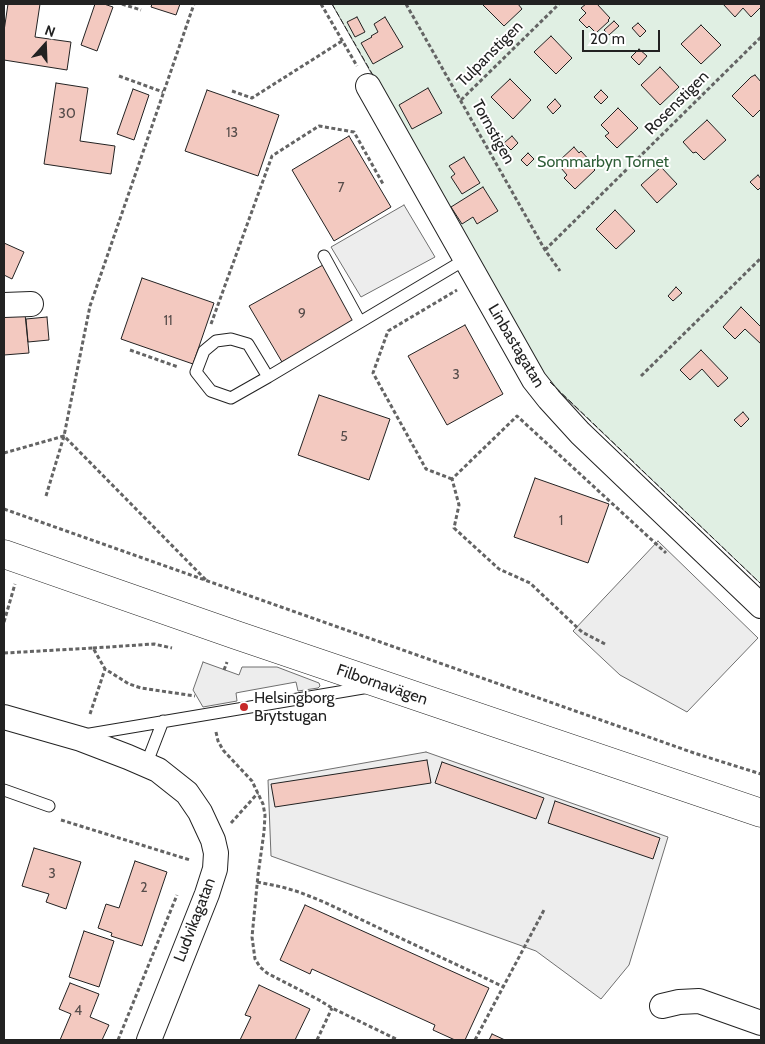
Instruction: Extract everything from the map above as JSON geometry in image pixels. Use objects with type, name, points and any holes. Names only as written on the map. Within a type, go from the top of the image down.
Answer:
[{"type":"street","name":"Linbastagatan","points":[[368,86],[534,380],[580,433],[761,606]]},
{"type":"street","points":[[4,305],[31,304]]},
{"type":"street","name":"Filbornavägen","points":[[4,554],[236,635],[761,813]]},
{"type":"street","name":"Ludvikagatan","points":[[4,717],[121,754],[163,773],[187,793],[200,812],[213,840],[216,853],[207,894],[149,1040]]},
{"type":"street","points":[[662,1006],[679,1002],[699,1001],[761,1023]]},
{"type":"lane","points":[[324,256],[360,322]]},
{"type":"lane","points":[[268,377],[248,344],[231,339],[216,340],[204,351],[196,372],[210,391],[230,398],[268,377],[360,322],[471,269]]},
{"type":"lane","points":[[72,737],[212,712],[383,685]]},
{"type":"lane","points":[[146,765],[164,721]]},
{"type":"lane","points":[[4,790],[49,806]]},
{"type":"path","points":[[122,4],[141,10]]},
{"type":"path","points":[[46,496],[64,436],[90,306],[194,4]]},
{"type":"path","points":[[321,4],[368,86]]},
{"type":"path","name":"Tornstigen","points":[[406,4],[545,250],[560,271]]},
{"type":"path","name":"Tulpanstigen","points":[[461,100],[559,4]]},
{"type":"path","name":"Rosenstigen","points":[[545,250],[761,37]]},
{"type":"path","points":[[232,91],[252,98],[342,41]]},
{"type":"path","points":[[119,76],[163,92]]},
{"type":"path","points":[[216,340],[210,326],[272,156],[319,126],[354,132],[383,184]]},
{"type":"path","points":[[641,376],[761,258]]},
{"type":"path","points":[[452,480],[426,469],[373,373],[388,331],[471,269]]},
{"type":"path","points":[[130,350],[196,372]]},
{"type":"path","points":[[452,480],[516,416],[672,558]]},
{"type":"path","points":[[4,453],[64,436]]},
{"type":"path","points":[[64,436],[206,581]]},
{"type":"path","points":[[452,480],[459,505],[454,528],[499,569],[530,583],[582,632],[605,644]]},
{"type":"path","points":[[4,509],[694,753],[761,774]]},
{"type":"path","points":[[4,622],[17,579]]},
{"type":"path","points":[[4,654],[154,644],[172,648]]},
{"type":"path","points":[[93,648],[105,669],[129,684],[142,688],[208,697],[218,741],[223,750],[252,781],[263,804],[265,815],[252,938],[255,959],[260,967],[267,973],[332,1008],[398,1040]]},
{"type":"path","points":[[224,670],[227,662]]},
{"type":"path","points":[[90,714],[105,669]]},
{"type":"path","points":[[213,840],[223,832],[258,793]]},
{"type":"path","points":[[49,806],[59,819],[190,860],[188,868]]},
{"type":"path","points":[[257,882],[282,887],[307,896],[504,987]]},
{"type":"path","points":[[118,1040],[177,895]]},
{"type":"path","points":[[475,1040],[544,910]]},
{"type":"path","points":[[317,1040],[332,1008]]},
{"type":"green space","name":"Sommarbyn Tornet","points":[[332,4],[761,4],[761,584],[543,376]]},
{"type":"shaded area","points":[[404,205],[435,257],[361,297],[331,247]]},
{"type":"shaded area","points":[[658,541],[758,638],[687,712],[620,675],[573,631]]},
{"type":"shaded area","points":[[203,662],[239,675],[242,667],[277,667],[319,683],[320,686],[318,688],[298,691],[296,682],[236,693],[237,701],[203,707],[193,690]]},
{"type":"shaded area","points":[[426,752],[668,837],[629,965],[601,999],[536,951],[271,856],[268,780]]},
{"type":"building","points":[[8,4],[40,4],[35,37],[71,42],[67,70],[4,60],[4,31]]},
{"type":"building","points":[[95,4],[113,7],[97,51],[81,45]]},
{"type":"building","points":[[152,4],[180,4],[176,15],[151,7]]},
{"type":"building","points":[[484,4],[518,4],[522,9],[504,26]]},
{"type":"building","points":[[586,4],[597,4],[610,18],[596,33],[579,20],[586,13],[581,8]]},
{"type":"building","points":[[723,4],[761,4],[761,7],[751,17],[743,8],[735,17]]},
{"type":"building","points":[[357,17],[365,32],[355,37],[347,22]]},
{"type":"building","points":[[385,17],[403,47],[373,64],[361,43],[378,32],[374,24]]},
{"type":"building","points":[[614,21],[619,26],[609,35],[604,30]]},
{"type":"building","points":[[638,23],[646,31],[640,37],[632,28]]},
{"type":"building","points":[[701,25],[721,45],[701,64],[681,44]]},
{"type":"building","points":[[551,36],[572,58],[556,74],[534,52]]},
{"type":"building","points":[[639,49],[647,56],[639,65],[631,57]]},
{"type":"building","points":[[660,67],[679,87],[660,105],[641,85]]},
{"type":"building","points":[[755,75],[761,82],[761,109],[753,117],[732,96]]},
{"type":"building","points":[[510,79],[531,100],[513,119],[491,97]]},
{"type":"building","points":[[56,83],[88,88],[80,141],[115,146],[111,174],[44,164]]},
{"type":"building","points":[[428,88],[442,113],[412,129],[399,105]]},
{"type":"building","points":[[133,89],[149,95],[134,140],[117,134]]},
{"type":"building","points":[[207,90],[279,115],[258,176],[185,151]]},
{"type":"building","points":[[601,90],[608,97],[601,104],[594,97]]},
{"type":"building","points":[[555,99],[561,106],[553,114],[547,107]]},
{"type":"building","points":[[618,108],[638,128],[617,148],[605,136],[609,133],[601,125]]},
{"type":"building","points":[[707,120],[726,140],[704,160],[696,152],[693,153],[683,142]]},
{"type":"building","points":[[349,136],[391,207],[334,241],[292,170]]},
{"type":"building","points":[[512,136],[518,143],[511,150],[504,143]]},
{"type":"building","points":[[574,147],[579,153],[581,151],[592,163],[590,165],[595,170],[575,189],[564,178],[567,175],[561,168],[565,165],[560,160]]},
{"type":"building","points":[[528,153],[534,159],[527,166],[521,160]]},
{"type":"building","points":[[464,157],[480,183],[462,194],[451,177],[455,174],[449,166]]},
{"type":"building","points":[[661,167],[677,184],[657,203],[641,185]]},
{"type":"building","points":[[758,175],[761,179],[761,187],[758,190],[750,182]]},
{"type":"building","points":[[483,187],[498,211],[477,224],[473,217],[462,224],[451,207]]},
{"type":"building","points":[[615,210],[635,231],[616,249],[596,229]]},
{"type":"building","points":[[4,243],[24,252],[12,279],[4,275]]},
{"type":"building","points":[[323,265],[355,321],[282,362],[249,306]]},
{"type":"building","points":[[142,278],[214,303],[193,364],[121,339]]},
{"type":"building","points":[[676,287],[682,293],[673,301],[668,296]]},
{"type":"building","points":[[741,307],[761,327],[761,344],[745,329],[735,339],[723,327]]},
{"type":"building","points":[[25,314],[29,353],[4,355],[4,316]]},
{"type":"building","points":[[47,317],[49,340],[28,342],[26,319]]},
{"type":"building","points":[[465,325],[503,394],[447,425],[408,356]]},
{"type":"building","points":[[701,350],[728,378],[718,387],[702,369],[690,380],[680,370]]},
{"type":"building","points":[[319,395],[390,419],[369,480],[298,455]]},
{"type":"building","points":[[743,412],[749,419],[741,427],[734,420]]},
{"type":"building","points":[[535,478],[609,504],[588,563],[514,537]]},
{"type":"building","points":[[427,760],[431,783],[275,807],[271,784]]},
{"type":"building","points":[[442,762],[544,798],[536,819],[435,783]]},
{"type":"building","points":[[555,801],[660,838],[653,859],[548,823]]},
{"type":"building","points":[[34,848],[81,862],[66,909],[46,902],[49,894],[22,886]]},
{"type":"building","points":[[135,861],[167,872],[142,946],[111,936],[112,933],[98,928],[106,904],[119,908]]},
{"type":"building","points":[[305,905],[489,988],[465,1040],[455,1040],[433,1030],[435,1025],[312,969],[310,974],[280,960]]},
{"type":"building","points":[[84,931],[114,941],[99,987],[69,977]]},
{"type":"building","points":[[70,983],[99,994],[90,1017],[109,1025],[102,1040],[60,1040],[71,1014],[59,1009]]},
{"type":"building","points":[[259,985],[310,1009],[295,1040],[240,1040],[251,1017],[245,1015]]},
{"type":"building","points":[[492,1034],[505,1040],[489,1040]]},
{"type":"fence","points":[[332,4],[374,77]]},
{"type":"fence","points":[[550,382],[761,584]]},
{"type":"place","name":"Helsingborg Brytstugan","points":[[244,707]]}]
